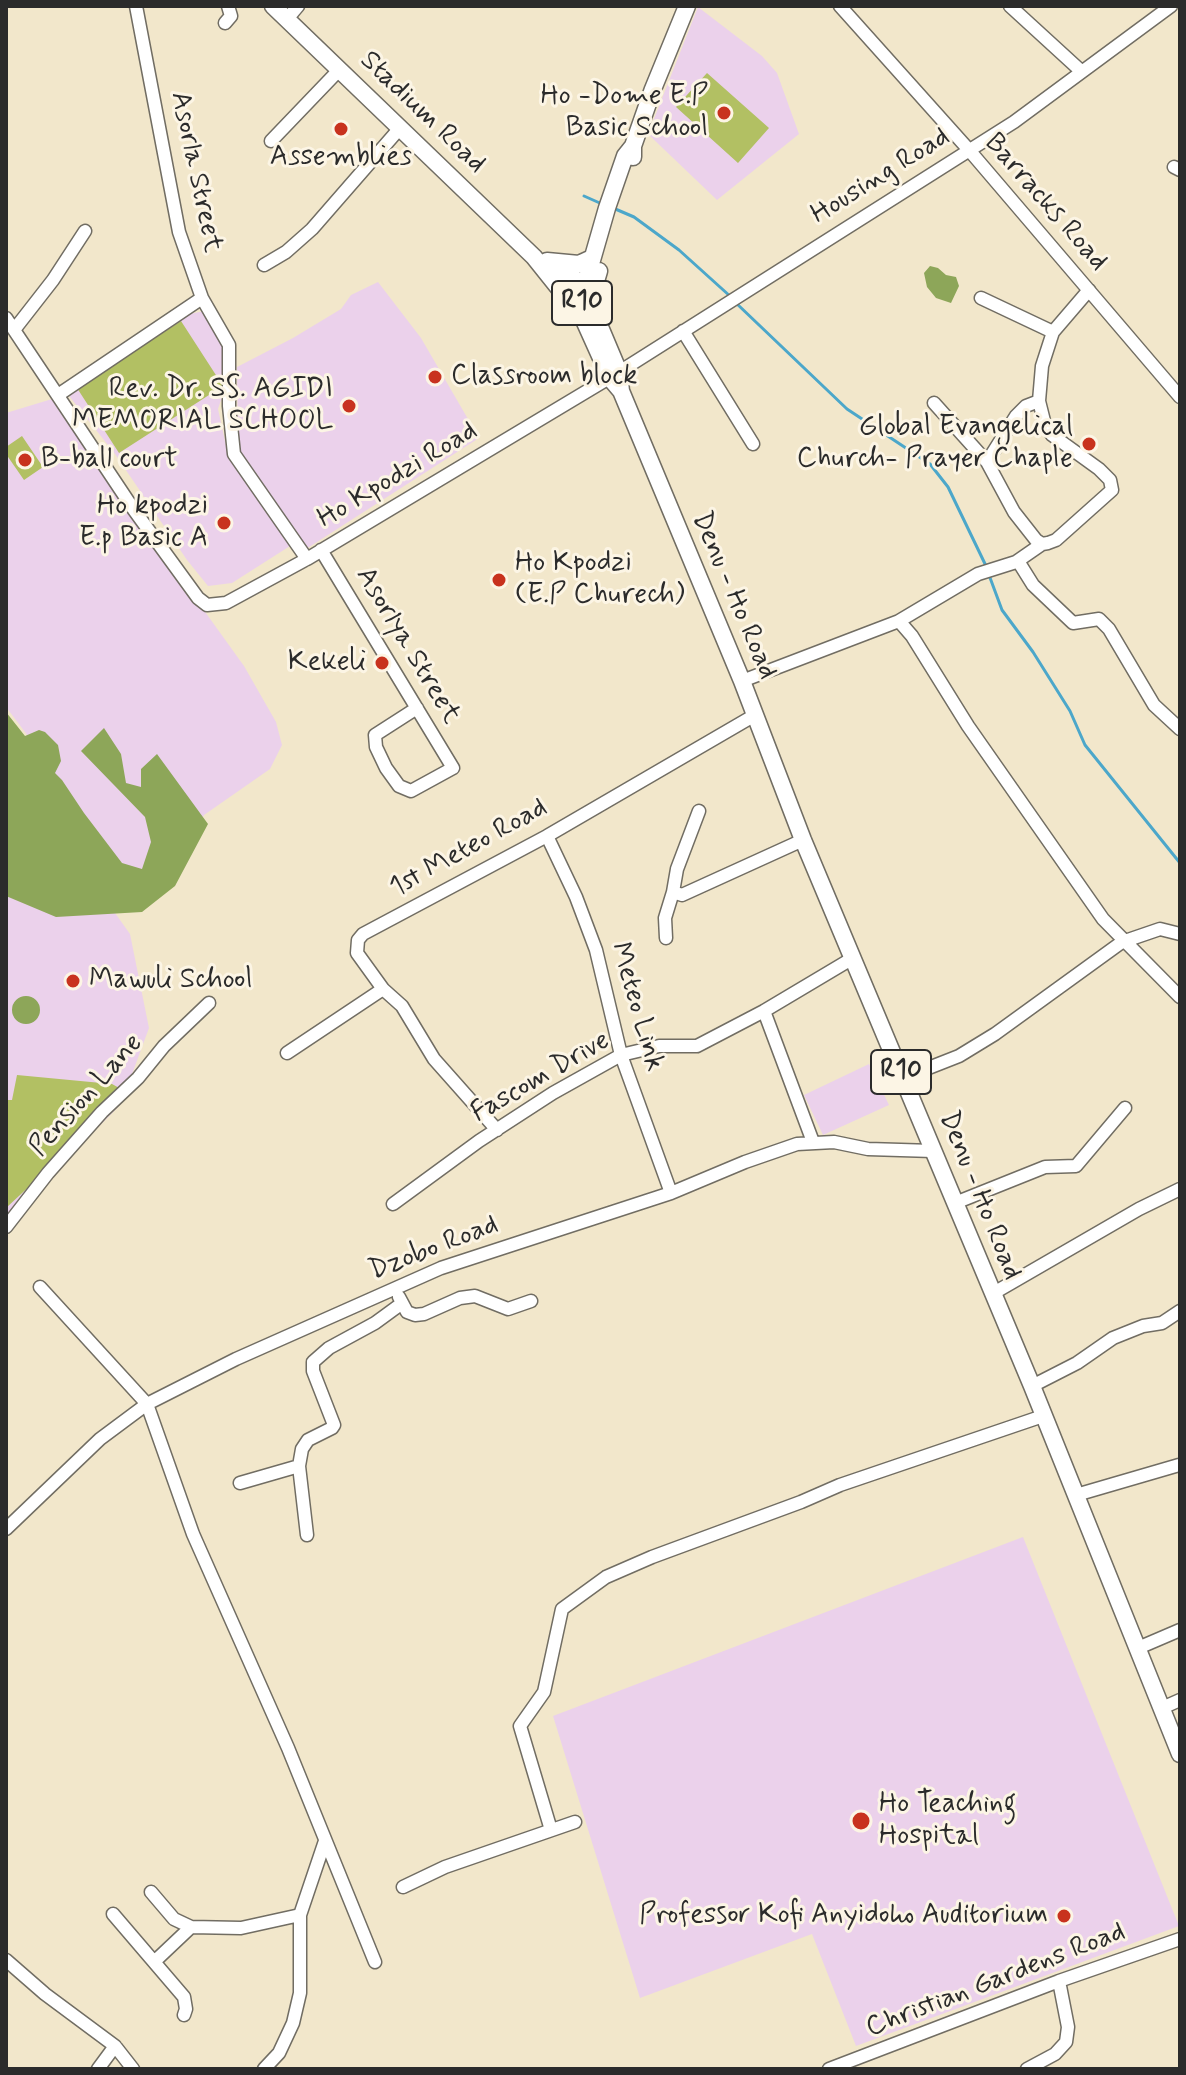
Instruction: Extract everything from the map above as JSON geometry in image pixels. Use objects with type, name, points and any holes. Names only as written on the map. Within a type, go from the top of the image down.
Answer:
[{"type":"main road","name":"Stadium Road","points":[[273,6],[292,12],[340,69],[534,257],[583,318]]},
{"type":"main road","name":"Denu - Ho Road","points":[[687,6],[657,78],[633,146],[633,159],[592,258],[583,318],[614,375],[742,681],[803,840],[1032,1386],[1180,1754]]},
{"type":"main road","name":"Denu - Ho Road","points":[[612,208],[589,286],[614,375]]},
{"type":"main road","name":"Stadium Road","points":[[534,257],[589,286]]},
{"type":"main road","points":[[534,257],[565,264],[579,264],[592,258]]},
{"type":"street","name":"Asorla Street","points":[[136,6],[179,232],[202,298],[229,345],[229,406],[234,454],[307,559]]},
{"type":"street","points":[[225,23],[231,16],[228,6]]},
{"type":"street","name":"Barracks Road","points":[[840,6],[969,150],[1180,397]]},
{"type":"street","points":[[1010,6],[1081,71]]},
{"type":"street","name":"Housing Road","points":[[614,375],[1014,122],[1171,6]]},
{"type":"street","points":[[271,141],[340,69]]},
{"type":"street","points":[[264,265],[286,252],[312,229],[400,128]]},
{"type":"street","points":[[14,330],[53,280],[85,231]]},
{"type":"street","points":[[742,681],[899,621],[988,571],[1018,561],[1056,540],[1112,490],[1110,480],[1099,469],[1052,435],[1045,425],[1039,401],[1042,366],[1053,332],[1089,290]]},
{"type":"street","points":[[6,318],[58,395],[202,298]]},
{"type":"street","points":[[981,298],[1053,332]]},
{"type":"street","points":[[683,331],[753,444]]},
{"type":"street","name":"Ho Kpodzi Road","points":[[58,395],[134,510],[198,598],[207,605],[226,603],[307,559],[614,375]]},
{"type":"street","points":[[987,462],[1016,416],[1026,406],[1039,401]]},
{"type":"street","points":[[934,403],[987,462],[1014,512],[1045,544]]},
{"type":"street","name":"Asorlya Street","points":[[321,550],[417,708],[453,768],[411,791],[399,786],[386,768],[376,747],[375,735],[417,708]]},
{"type":"street","points":[[1018,561],[1033,585],[1073,623],[1099,619],[1109,629],[1154,705],[1180,729]]},
{"type":"street","points":[[899,621],[1103,919],[1122,942],[1180,997]]},
{"type":"street","name":"1st Meteo Road","points":[[383,989],[357,953],[358,940],[363,934],[547,836],[755,715]]},
{"type":"street","points":[[666,938],[665,918],[677,869],[699,811]]},
{"type":"street","name":"Meteo Link","points":[[547,836],[576,897],[596,950],[621,1055],[671,1193]]},
{"type":"street","points":[[673,892],[682,895],[803,840]]},
{"type":"street","points":[[903,1078],[959,1056],[995,1034],[1122,942],[1160,929],[1180,934]]},
{"type":"street","name":"Fascom Drive","points":[[393,1204],[553,1093],[621,1055],[659,1046],[697,1046],[764,1011],[853,958]]},
{"type":"street","points":[[287,1053],[383,989],[402,1006],[434,1059],[497,1130]]},
{"type":"street","name":"Pension Lane","points":[[6,1227],[102,1112],[209,1003]]},
{"type":"street","points":[[764,1011],[813,1142]]},
{"type":"street","points":[[955,1203],[1045,1167],[1076,1166],[1125,1108]]},
{"type":"street","name":"Dzobo Road","points":[[6,1529],[100,1439],[147,1404],[236,1359],[441,1268],[671,1193],[797,1144],[834,1142],[868,1149],[933,1151]]},
{"type":"street","points":[[992,1294],[1139,1209],[1180,1189]]},
{"type":"street","points":[[40,1287],[147,1404],[193,1534],[288,1748],[375,1962]]},
{"type":"street","points":[[395,1289],[407,1312],[415,1315],[460,1298],[475,1296],[508,1309],[531,1301]]},
{"type":"street","points":[[307,1535],[299,1466],[302,1449],[308,1440],[334,1425],[313,1371],[313,1362],[329,1348],[375,1323],[401,1304]]},
{"type":"street","points":[[1032,1386],[1077,1363],[1113,1338],[1143,1326],[1156,1326],[1180,1311]]},
{"type":"street","points":[[551,1830],[520,1726],[544,1692],[562,1609],[606,1577],[652,1557],[840,1485],[1043,1416]]},
{"type":"street","points":[[1076,1495],[1179,1465]]},
{"type":"street","points":[[240,1483],[299,1466]]},
{"type":"street","points":[[1138,1648],[1180,1630]]},
{"type":"street","points":[[1162,1708],[1180,1700]]},
{"type":"street","points":[[403,1887],[445,1867],[575,1822]]},
{"type":"street","points":[[264,2069],[279,2053],[287,2037],[300,1993],[300,1915],[325,1841]]},
{"type":"street","points":[[151,1892],[174,1919],[191,1927],[241,1928],[300,1915]]},
{"type":"street","points":[[113,1914],[186,2000],[184,2015]]},
{"type":"street","points":[[154,1962],[191,1927]]},
{"type":"street","name":"Christian Gardens Road","points":[[829,2069],[1059,1981],[1180,1939]]},
{"type":"street","points":[[6,1960],[45,1994],[115,2046],[133,2069]]},
{"type":"street","points":[[1027,2069],[1055,2054],[1066,2042],[1068,2027],[1059,1981]]},
{"type":"street","points":[[98,2069],[115,2046]]},
{"type":"shaded area","name":"Ho -Dome E.P Basic School","points":[[698,7],[762,56],[777,73],[799,134],[717,200],[648,134]]},
{"type":"shaded area","name":"Rev. Dr. SS. AGIDI MEMORIAL SCHOOL","points":[[378,282],[421,338],[479,438],[306,549],[238,451],[237,367],[293,338],[341,309],[351,295]]},
{"type":"shaded area","name":"Ho kpodzi E.p Basic A","points":[[204,311],[224,350],[225,388],[218,409],[228,455],[290,546],[232,583],[208,586],[115,454],[66,392],[185,315]]},
{"type":"shaded area","points":[[52,399],[244,666],[276,722],[282,745],[270,769],[204,815],[181,861],[159,871],[123,872],[6,707],[6,413]]},
{"type":"shaded area","name":"Mawuli School","points":[[6,760],[130,934],[149,1028],[121,1104],[6,1221]]},
{"type":"shaded area","points":[[869,1064],[889,1105],[823,1135],[804,1095]]},
{"type":"shaded area","name":"Ho Teaching Hospital","points":[[1023,1537],[1179,1926],[856,2046],[812,1934],[640,1998],[553,1716]]},
{"type":"green space","points":[[707,73],[769,128],[738,163],[676,107]]},
{"type":"green space","points":[[930,266],[956,277],[959,286],[951,303],[936,298],[927,287],[924,273]]},
{"type":"green space","points":[[181,321],[223,386],[119,453],[77,388]]},
{"type":"green space","name":"B-ball court","points":[[22,436],[43,467],[24,480],[6,454],[6,447]]},
{"type":"green space","points":[[6,712],[25,736],[39,730],[58,745],[61,761],[55,773],[122,863],[142,869],[151,842],[145,817],[81,751],[104,728],[121,754],[126,783],[141,787],[141,769],[157,754],[208,824],[175,886],[142,912],[56,917],[6,896]]},
{"type":"green space","points":[[26,996],[36,1000],[40,1010],[36,1020],[26,1024],[16,1020],[12,1010],[16,1000]]},
{"type":"green space","points":[[17,1075],[112,1084],[121,1089],[118,1104],[6,1208],[6,1100],[12,1100]]},
{"type":"waterway","points":[[584,196],[602,204]]},
{"type":"waterway","points":[[613,208],[634,217],[679,250],[731,297]]},
{"type":"waterway","points":[[736,303],[847,409],[930,464],[948,487],[987,568]]},
{"type":"waterway","points":[[989,575],[1002,610],[1070,711],[1085,745],[1180,863]]},
{"type":"place","name":"Ho -Dome E.P Basic School","points":[[724,113]]},
{"type":"place","name":"Assemblies","points":[[341,129]]},
{"type":"place","name":"Classroom block","points":[[435,377]]},
{"type":"place","name":"Rev. Dr. SS. AGIDI MEMORIAL SCHOOL","points":[[349,406]]},
{"type":"place","name":"Global Evangelical Church- Prayer Chaple","points":[[1089,444]]},
{"type":"place","name":"B-ball court","points":[[25,460]]},
{"type":"place","name":"Ho kpodzi E.p Basic A","points":[[224,523]]},
{"type":"place","name":"Ho Kpodzi (E.P Churech)","points":[[499,580]]},
{"type":"place","name":"Kekeli","points":[[382,663]]},
{"type":"place","name":"Mawuli School","points":[[73,981]]},
{"type":"place","name":"Ho Teaching Hospital","points":[[861,1821]]},
{"type":"place","name":"Professor Kofi Anyidoho Auditorium","points":[[1064,1916]]}]
